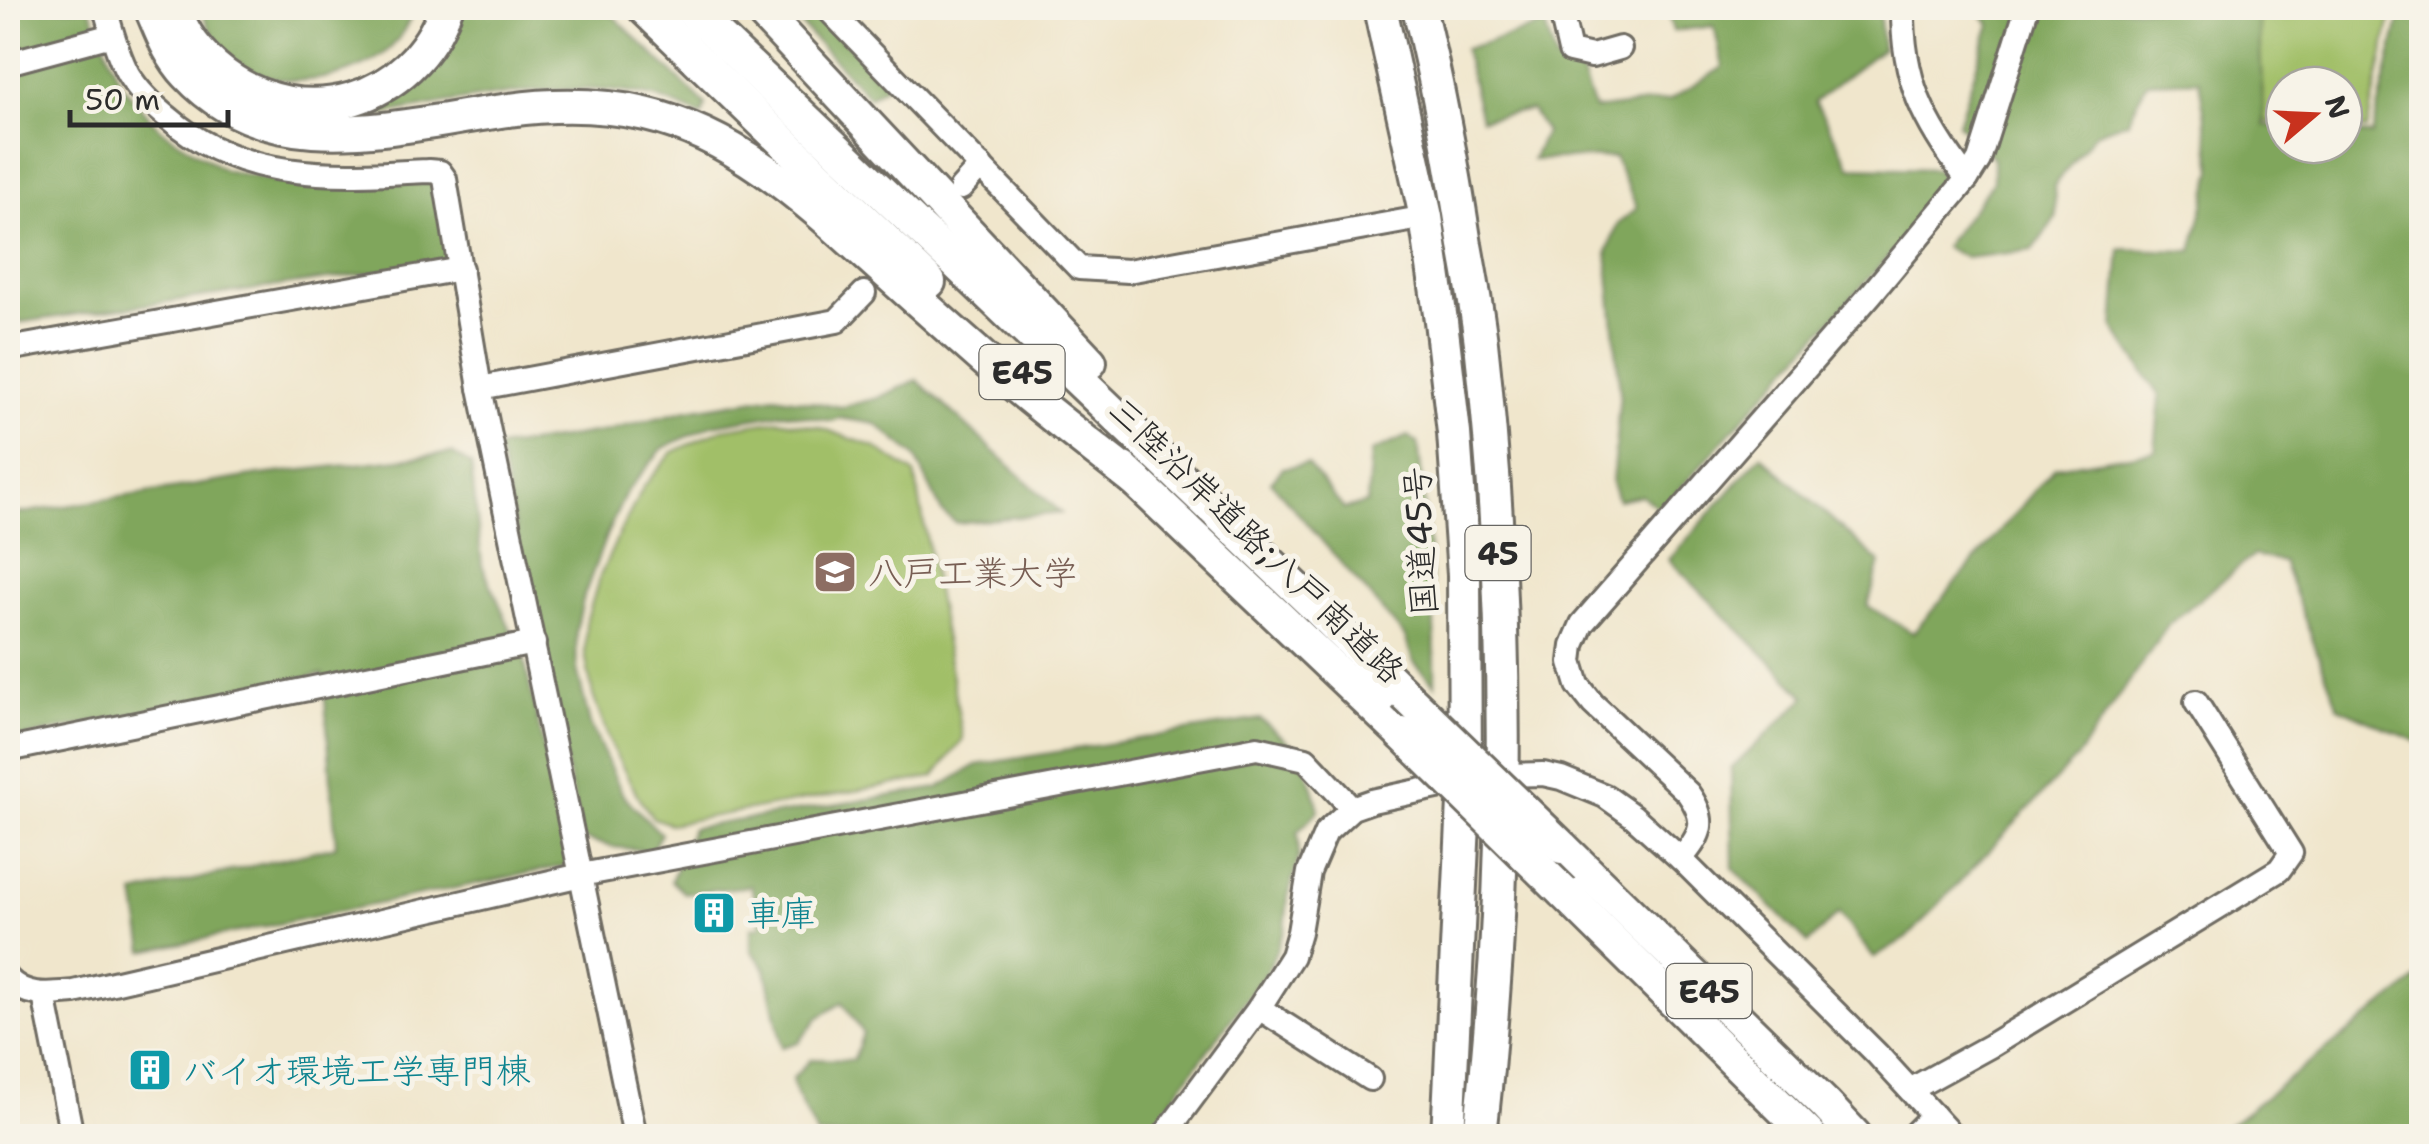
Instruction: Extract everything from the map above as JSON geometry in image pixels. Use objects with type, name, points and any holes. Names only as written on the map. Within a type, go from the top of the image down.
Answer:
[{"type":"highway","points":[[151,8],[168,48],[186,73],[220,102],[260,121],[342,133],[510,110],[602,107],[646,114],[731,148],[789,188],[988,363],[1137,482]]},
{"type":"highway","points":[[175,8],[178,22],[205,60],[246,90],[286,104],[325,104],[383,86],[422,54],[439,28],[446,8]]},
{"type":"highway","name":"三陸沿岸道路;八戸南道路","points":[[644,8],[1402,734],[1810,1136]]},
{"type":"highway","name":"三陸沿岸道路;八戸南道路","points":[[689,8],[1317,608],[1855,1136]]},
{"type":"highway","points":[[758,8],[1317,608]]},
{"type":"highway","name":"国道45号","points":[[1380,8],[1426,218],[1454,433],[1464,575],[1465,781],[1448,1136]]},
{"type":"highway","name":"45","points":[[1419,8],[1454,176],[1480,339],[1493,470],[1502,634],[1504,775],[1480,1136]]},
{"type":"street","points":[[105,8],[128,74],[155,106],[181,129],[209,146],[248,163],[292,172],[350,176],[440,172],[445,178],[480,388],[635,1136]]},
{"type":"street","points":[[827,8],[1079,268],[1128,271],[1426,218]]},
{"type":"street","points":[[1560,8],[1570,52],[1592,56],[1620,48]]},
{"type":"street","points":[[1903,8],[1902,36],[1916,96],[1936,138],[1966,179]]},
{"type":"street","points":[[1681,859],[1700,831],[1700,810],[1688,793],[1593,704],[1578,685],[1571,662],[1572,645],[1582,624],[1871,294],[1966,179],[1978,160],[2028,8]]},
{"type":"street","points":[[8,63],[112,34]]},
{"type":"street","points":[[961,188],[981,166]]},
{"type":"street","points":[[8,349],[461,269]]},
{"type":"street","points":[[480,388],[837,322],[864,293]]},
{"type":"street","points":[[8,750],[534,643]]},
{"type":"street","points":[[1910,1090],[1990,1046],[2279,870],[2290,853],[2196,702]]},
{"type":"street","points":[[8,979],[16,988],[44,995],[74,992],[581,875],[1257,748],[1306,759],[1352,808]]},
{"type":"street","points":[[1164,1136],[1259,1008],[1292,956],[1309,872],[1326,832],[1352,808],[1372,801],[1465,781],[1543,774],[1605,796],[1633,816],[1877,1054],[1952,1136]]},
{"type":"street","points":[[44,995],[72,1136]]},
{"type":"street","points":[[1259,1008],[1370,1079]]},
{"type":"street","points":[[1912,1136],[1933,1115]]},
{"type":"green space","points":[[8,8],[90,8],[121,84],[160,129],[224,170],[300,186],[435,182],[450,262],[8,324]]},
{"type":"green space","points":[[201,8],[415,8],[396,42],[367,64],[329,77],[288,80],[253,71],[235,59],[214,36]]},
{"type":"green space","points":[[462,8],[605,8],[706,105],[702,116],[651,96],[575,89],[506,94],[368,117],[368,106]]},
{"type":"green space","points":[[785,8],[813,8],[887,85],[869,97]]},
{"type":"green space","points":[[1667,8],[1880,8],[1882,49],[1815,101],[1851,167],[1936,169],[1950,188],[1661,510],[1642,495],[1618,500],[1612,483],[1620,392],[1607,252],[1618,224],[1637,208],[1614,157],[1532,160],[1545,132],[1531,110],[1481,119],[1464,49],[1545,25],[1556,61],[1581,71],[1594,110],[1670,100],[1723,67],[1714,26],[1673,31]]},
{"type":"green space","points":[[1975,8],[2258,8],[2264,165],[2364,165],[2364,134],[2372,135],[2402,8],[2421,8],[2421,757],[2420,743],[2338,707],[2283,562],[2254,555],[2169,624],[2078,756],[1907,938],[1874,958],[1839,913],[1808,943],[1733,868],[1731,769],[1806,697],[1669,560],[1761,455],[1880,563],[1868,606],[1913,633],[2055,467],[2155,451],[2160,396],[2114,328],[2120,249],[2192,251],[2213,170],[2199,80],[2147,82],[2128,121],[2095,133],[2054,186],[2056,217],[2033,250],[1966,258],[1944,247],[1993,181],[1993,158],[1958,124],[1990,24]]},
{"type":"green space","points":[[2244,8],[2393,8],[2367,130],[2364,65],[2264,65],[2264,121],[2245,120]]},
{"type":"green space","points":[[917,380],[1061,513],[956,523],[942,512],[915,456],[876,424],[784,413],[712,425],[663,448],[627,491],[584,596],[576,631],[577,669],[590,724],[623,795],[661,834],[651,851],[582,839],[498,448],[607,431],[687,410],[775,396],[842,407],[878,398]]},
{"type":"green space","points":[[779,420],[819,427],[875,447],[915,474],[963,739],[934,777],[670,824],[653,818],[612,748],[593,696],[585,654],[586,622],[600,576],[620,532],[644,486],[673,452],[722,429]]},
{"type":"green space","points":[[1408,436],[1418,443],[1432,594],[1435,685],[1413,661],[1405,637],[1271,482],[1283,468],[1307,464],[1344,509],[1367,503],[1371,452]]},
{"type":"green space","points":[[452,453],[471,465],[482,565],[524,659],[569,865],[144,951],[135,894],[336,846],[323,674],[8,741],[9,515],[259,475]]},
{"type":"green space","points":[[1260,719],[1298,750],[1319,810],[1298,832],[1299,856],[1288,897],[1285,930],[1267,971],[1144,1136],[817,1136],[792,1079],[811,1059],[854,1060],[863,1033],[843,1002],[818,1018],[799,1042],[782,1047],[766,969],[751,950],[751,928],[761,926],[751,886],[684,893],[671,881],[692,828],[938,788],[977,765]]},
{"type":"green space","points":[[2421,976],[2421,1136],[2215,1136]]},
{"type":"place","name":"八戸工業大学","points":[[835,572]]},
{"type":"place","name":"車庫","points":[[714,913]]},
{"type":"place","name":"バイオ環境工学専門棟","points":[[150,1070]]}]
